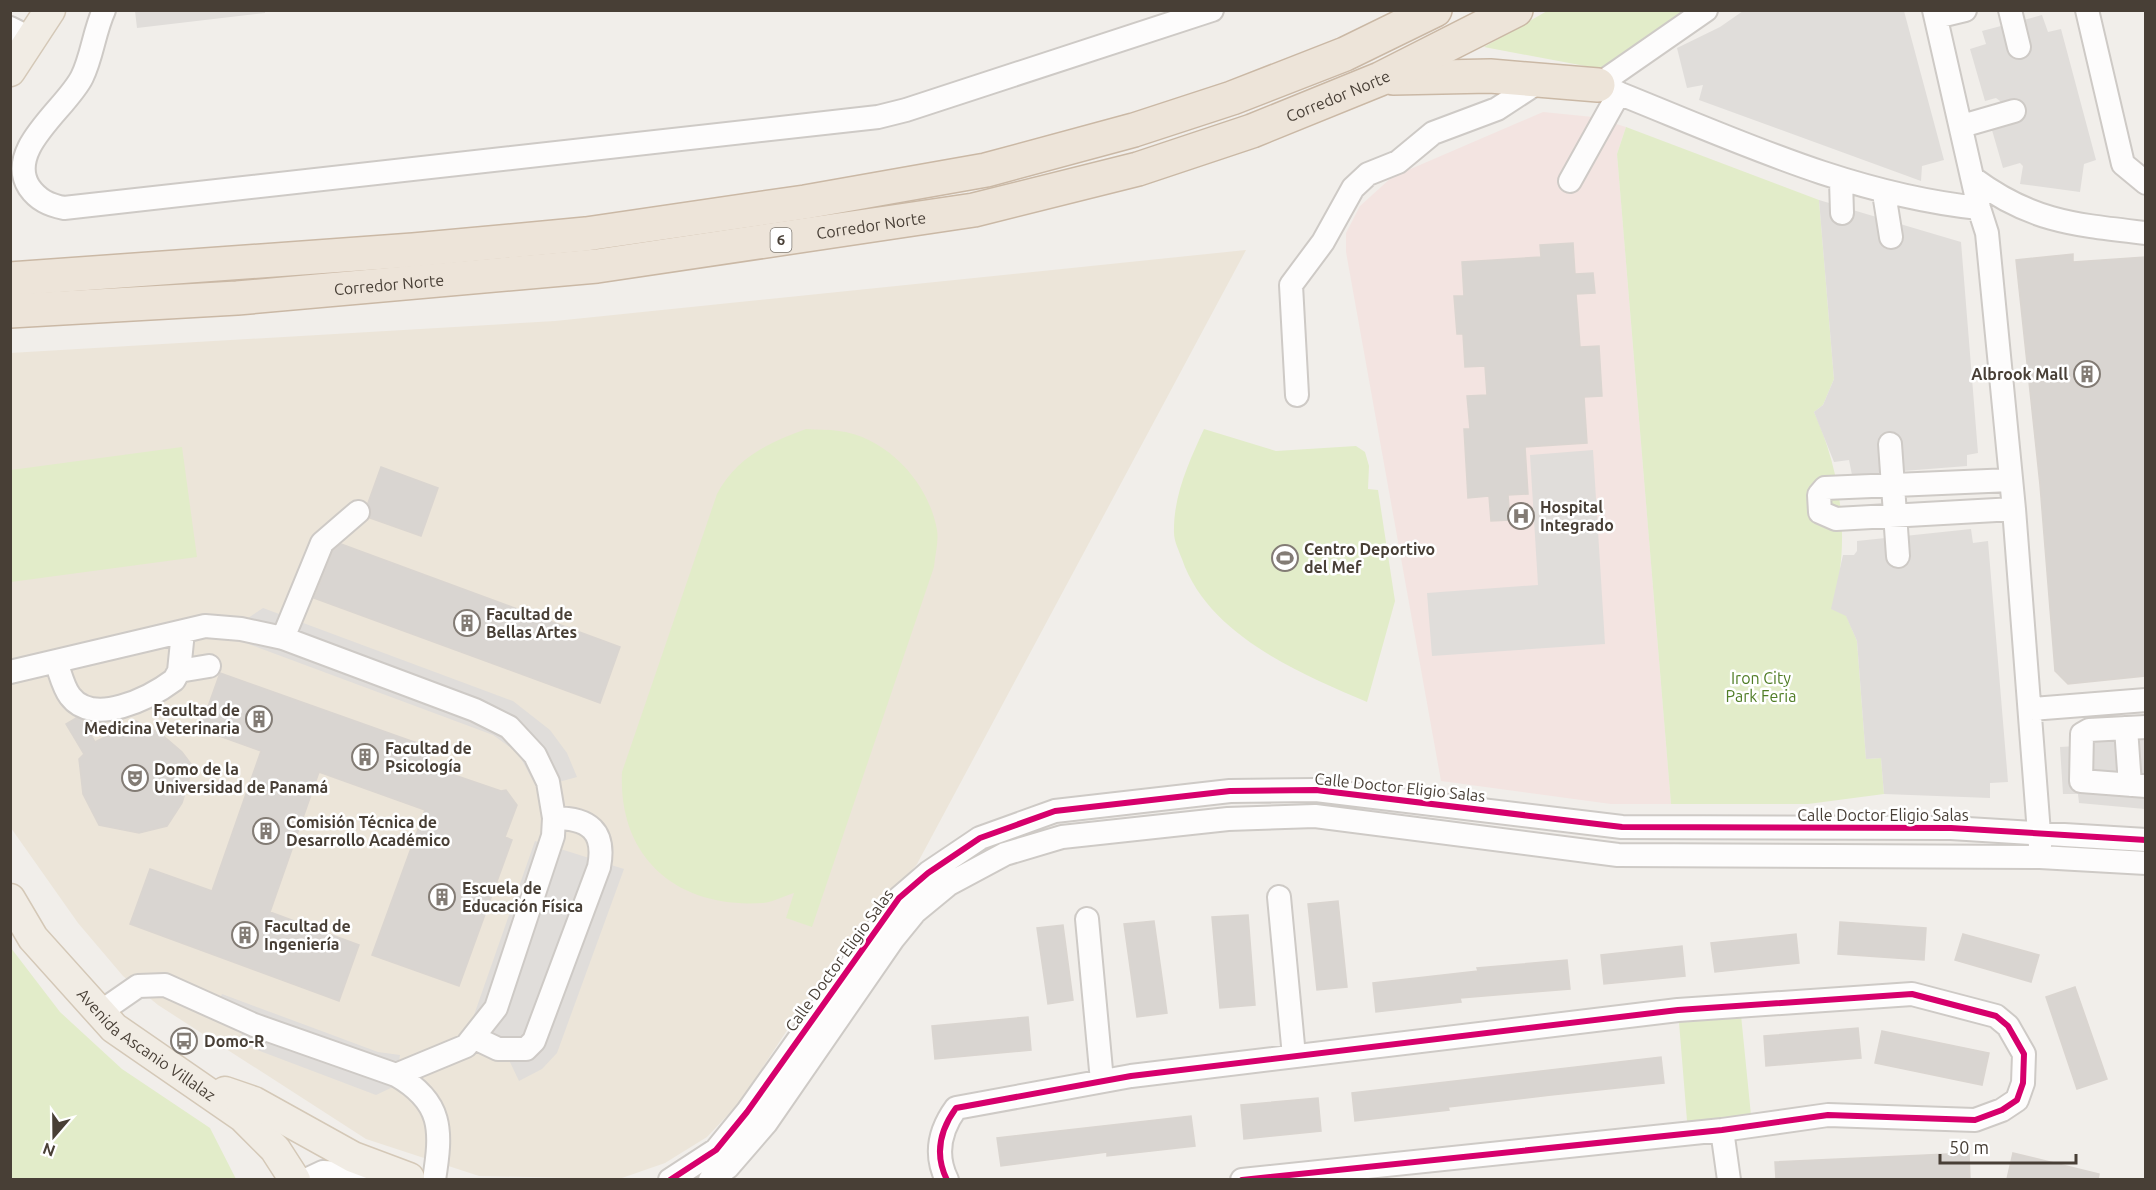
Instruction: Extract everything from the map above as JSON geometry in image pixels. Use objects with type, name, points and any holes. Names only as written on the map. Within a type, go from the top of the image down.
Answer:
[{"type":"highway","name":"Corredor Norte","points":[[10,279],[414,250],[586,234],[805,202],[986,170],[1134,130],[1232,98],[1345,54],[1435,10]]},
{"type":"highway","name":"Corredor Norte","points":[[10,311],[237,298],[597,266],[974,210],[1138,169],[1252,131],[1380,79],[1516,10]]},
{"type":"highway","points":[[1380,79],[1490,76],[1544,78],[1608,89]]},
{"type":"main road","points":[[10,71],[20,33],[50,10]]},
{"type":"main road","name":"Avenida Ascanio Villalaz","points":[[10,899],[33,938],[99,1013],[141,1049],[191,1080],[243,1117],[275,1149],[295,1179]]},
{"type":"main road","points":[[191,1080],[254,1102],[353,1157],[420,1179]]},
{"type":"street","points":[[104,10],[94,31],[84,75],[75,90],[29,145],[23,165],[26,181],[34,195],[49,205],[75,207],[878,117],[918,107],[1212,10]]},
{"type":"street","points":[[1570,182],[1608,89],[1706,10]]},
{"type":"street","points":[[1965,10],[1935,14],[1979,208],[1988,233],[2031,709],[2040,857]]},
{"type":"street","points":[[2010,10],[2019,47]]},
{"type":"street","points":[[2087,10],[2123,164],[2145,183]]},
{"type":"street","points":[[1298,395],[1291,285],[1323,242],[1353,188],[1368,174],[1398,162],[1433,133],[1497,109],[1544,78]]},
{"type":"street","points":[[1608,89],[1841,181],[1935,204],[1979,208]]},
{"type":"street","points":[[1962,126],[2014,111]]},
{"type":"street","points":[[1974,179],[1996,195],[2031,213],[2077,225],[2145,232]]},
{"type":"street","points":[[1841,181],[1842,213]]},
{"type":"street","points":[[1884,193],[1891,237]]},
{"type":"street","points":[[1890,444],[1898,556]]},
{"type":"street","points":[[2011,480],[1825,488],[1819,495],[1820,512],[1836,519],[2014,509]]},
{"type":"street","points":[[283,638],[322,543],[358,512]]},
{"type":"street","points":[[10,672],[205,626],[241,629],[283,638],[475,710],[508,727],[535,755],[548,782],[554,818],[553,836],[496,1008],[475,1038],[447,1055],[396,1075]]},
{"type":"street","points":[[56,662],[69,696],[80,705],[94,711],[109,712],[166,686],[174,680],[179,671],[183,632]]},
{"type":"street","points":[[179,671],[209,666]]},
{"type":"street","points":[[2031,709],[2145,700]]},
{"type":"street","points":[[2136,727],[2138,785],[2081,781],[2082,734],[2089,730],[2136,727]]},
{"type":"street","name":"Calle Doctor Eligio Salas","points":[[670,1179],[716,1150],[899,898],[928,873],[980,838],[1055,811],[1230,791],[1316,790],[1622,828],[1951,828],[2145,840]]},
{"type":"street","name":"Calle Doctor Eligio Salas","points":[[710,1179],[728,1167],[766,1124],[893,939],[915,912],[948,884],[1005,854],[1062,837],[1228,819],[1315,816],[1618,855],[2040,857],[2145,863]]},
{"type":"street","points":[[475,1038],[498,1049],[526,1049],[534,1041],[599,867],[601,844],[594,830],[576,818],[554,818]]},
{"type":"street","points":[[1279,897],[1294,1056]]},
{"type":"street","points":[[1087,919],[1102,1081]]},
{"type":"street","points":[[99,1013],[138,986],[165,985],[254,1025],[396,1075],[416,1086],[428,1098],[438,1119],[438,1157],[420,1179],[344,1172],[323,1172],[306,1179]]},
{"type":"street","points":[[947,1179],[938,1147],[947,1121],[956,1108],[1102,1081],[1678,1010],[1912,994],[1996,1016],[2008,1026],[2024,1054],[2024,1083],[2017,1100],[2002,1110],[1975,1120],[1828,1115],[1722,1130],[1242,1179]]},
{"type":"street","points":[[1722,1130],[1729,1179]]},
{"type":"shaded area","points":[[135,11],[265,11],[265,13],[137,28]]},
{"type":"shaded area","points":[[1743,11],[1904,11],[1944,160],[1922,166],[1921,181],[1699,100],[1703,85],[1687,88],[1677,48],[1720,27]]},
{"type":"shaded area","points":[[2042,15],[2048,32],[2061,29],[2096,160],[2084,164],[2080,192],[2020,184],[2023,166],[2020,163],[2003,168],[1987,113],[2001,106],[2000,101],[1996,98],[1985,101],[1970,49],[1986,44],[1982,31]]},
{"type":"shaded area","name":"Hospital Integrado","points":[[1543,112],[1593,117],[1626,127],[1617,154],[1671,804],[1611,804],[1441,781],[1346,252],[1346,233],[1360,206],[1392,177]]},
{"type":"shaded area","points":[[1819,200],[1961,242],[1978,453],[1967,455],[1967,466],[1852,475],[1849,460],[1834,462],[1814,412],[1823,405],[1834,379]]},
{"type":"shaded area","points":[[1246,250],[917,864],[831,963],[740,1102],[707,1137],[665,1163],[619,1179],[479,1176],[366,1139],[158,1005],[123,976],[78,923],[11,828],[10,353],[555,321]]},
{"type":"shaded area","points":[[1593,450],[1605,644],[1432,656],[1427,593],[1538,585],[1530,455]]},
{"type":"shaded area","points":[[1971,529],[1973,543],[1988,541],[2008,782],[1990,783],[1990,798],[1884,794],[1881,758],[1866,759],[1857,641],[1846,616],[1831,609],[1843,555],[1854,555],[1857,551],[1857,541]]},
{"type":"shaded area","points":[[263,608],[513,701],[550,730],[567,753],[577,777],[537,788],[518,753],[493,735],[243,642],[204,637],[242,622]]},
{"type":"shaded area","points":[[2145,718],[2145,809],[2079,803],[2078,794],[2063,794],[2060,747],[2076,746],[2075,725]]},
{"type":"shaded area","points":[[535,841],[624,869],[557,1053],[542,1069],[519,1081],[507,1056],[488,1040],[474,1015]]},
{"type":"shaded area","points":[[222,994],[378,1052],[400,1055],[395,1086],[376,1095],[239,1043],[245,1025],[214,1014]]},
{"type":"green space","points":[[1547,11],[1690,11],[1601,69],[1484,47]]},
{"type":"green space","name":"Iron City Park Feria","points":[[1626,127],[1819,200],[1834,379],[1823,405],[1814,412],[1824,436],[1837,484],[1842,534],[1838,584],[1832,609],[1846,615],[1857,641],[1866,759],[1881,758],[1884,794],[1808,804],[1671,804],[1617,154]]},
{"type":"green space","points":[[806,429],[835,430],[857,435],[889,453],[903,465],[925,496],[937,530],[934,567],[812,927],[786,918],[794,893],[763,903],[732,903],[705,897],[680,887],[659,872],[642,853],[630,830],[623,803],[622,772],[717,494],[734,470],[744,461],[766,446]]},
{"type":"green space","name":"Centro Deportivo del Mef","points":[[1204,429],[1276,451],[1356,446],[1365,452],[1369,466],[1368,489],[1378,490],[1395,601],[1367,702],[1285,664],[1259,648],[1234,630],[1212,609],[1195,586],[1176,543],[1174,519],[1183,479]]},
{"type":"green space","points":[[182,447],[197,557],[11,582],[11,470]]},
{"type":"green space","points":[[11,948],[60,1012],[122,1069],[210,1128],[236,1179],[11,1179]]},
{"type":"green space","points":[[1740,1005],[1752,1125],[1688,1133],[1678,1010]]},
{"type":"building","points":[[1573,243],[1575,274],[1593,273],[1595,293],[1576,294],[1580,347],[1599,346],[1602,396],[1584,397],[1587,443],[1525,447],[1528,494],[1508,495],[1510,520],[1491,521],[1489,496],[1468,498],[1464,429],[1470,429],[1467,396],[1487,395],[1485,366],[1465,367],[1463,334],[1457,334],[1454,296],[1464,296],[1462,262],[1541,257],[1540,245]]},
{"type":"building","name":"Albrook Mall","points":[[2073,254],[2073,262],[2145,257],[2145,676],[2068,684],[2055,671],[2040,485],[2016,260]]},
{"type":"building","points":[[381,467],[438,488],[421,536],[370,518],[371,510],[368,503]]},
{"type":"building","name":"Facultad de Bellas Artes","points":[[341,544],[620,647],[600,703],[314,598],[333,551]]},
{"type":"building","points":[[220,673],[431,748],[425,765],[501,791],[506,790],[517,805],[505,837],[512,840],[459,986],[372,955],[425,810],[319,772],[270,912],[359,945],[339,1001],[130,924],[150,869],[212,891],[261,751],[200,729]]},
{"type":"building","name":"Domo de la Universidad de Panamá","points":[[76,718],[82,720],[95,742],[136,721],[161,734],[182,752],[191,764],[189,780],[182,803],[167,826],[139,833],[99,825],[83,794],[79,759],[84,754],[66,724]]},
{"type":"building","points":[[1338,901],[1347,987],[1317,990],[1308,904]]},
{"type":"building","points":[[1248,915],[1255,1005],[1220,1008],[1212,917]]},
{"type":"building","points":[[1154,921],[1167,1013],[1137,1017],[1124,924]]},
{"type":"building","points":[[1840,922],[1926,928],[1924,960],[1838,954]]},
{"type":"building","points":[[1063,925],[1073,1000],[1048,1004],[1037,928]]},
{"type":"building","points":[[1796,934],[1799,963],[1715,972],[1711,943]]},
{"type":"building","points":[[1963,934],[2039,955],[2031,982],[1955,960]]},
{"type":"building","points":[[1682,946],[1685,976],[1604,984],[1601,955]]},
{"type":"building","points":[[1567,960],[1570,989],[1460,998],[1461,1002],[1376,1012],[1373,983],[1478,971],[1477,968]]},
{"type":"building","points":[[2075,987],[2107,1079],[2077,1089],[2046,997]]},
{"type":"building","points":[[1028,1017],[1031,1050],[935,1059],[932,1026]]},
{"type":"building","points":[[1858,1028],[1861,1058],[1766,1066],[1764,1036]]},
{"type":"building","points":[[1882,1031],[1989,1053],[1982,1085],[1875,1063]]},
{"type":"building","points":[[1661,1057],[1664,1083],[1448,1107],[1449,1110],[1355,1121],[1352,1093]]},
{"type":"building","points":[[1318,1098],[1321,1131],[1244,1139],[1241,1105]]},
{"type":"building","points":[[1191,1116],[1195,1146],[1107,1156],[1107,1152],[1001,1166],[997,1138]]},
{"type":"building","points":[[1969,1153],[1970,1179],[1776,1179],[1775,1162]]},
{"type":"building","points":[[2013,1153],[2099,1174],[2098,1179],[2007,1179]]},
{"type":"cycle path","points":[[670,1180],[716,1150],[747,1112],[899,898],[928,873],[980,838],[1055,811],[1230,791],[1316,790],[1622,827],[1951,828],[2146,840]]},
{"type":"cycle path","points":[[947,1180],[941,1161],[941,1142],[946,1125],[956,1108],[1131,1076],[1678,1010],[1912,994],[1996,1016],[2008,1026],[2024,1054],[2023,1083],[2017,1100],[2002,1110],[1975,1120],[1828,1115],[1722,1130],[1242,1180]]},
{"type":"place","name":"Albrook Mall","points":[[2087,374]]},
{"type":"place","name":"Hospital Integrado","points":[[1521,516]]},
{"type":"place","name":"Centro Deportivo del Mef","points":[[1285,558]]},
{"type":"place","name":"Facultad de Bellas Artes","points":[[467,623]]},
{"type":"place","name":"Facultad de Medicina Veterinaria","points":[[259,719]]},
{"type":"place","name":"Facultad de Psicología","points":[[365,757]]},
{"type":"place","name":"Domo de la Universidad de Panamá","points":[[135,778]]},
{"type":"place","name":"Comisión Técnica de Desarrollo Académico","points":[[266,831]]},
{"type":"place","name":"Escuela de Educación Física","points":[[442,897]]},
{"type":"place","name":"Facultad de Ingeniería","points":[[245,935]]},
{"type":"place","name":"Domo-R","points":[[184,1041]]}]
